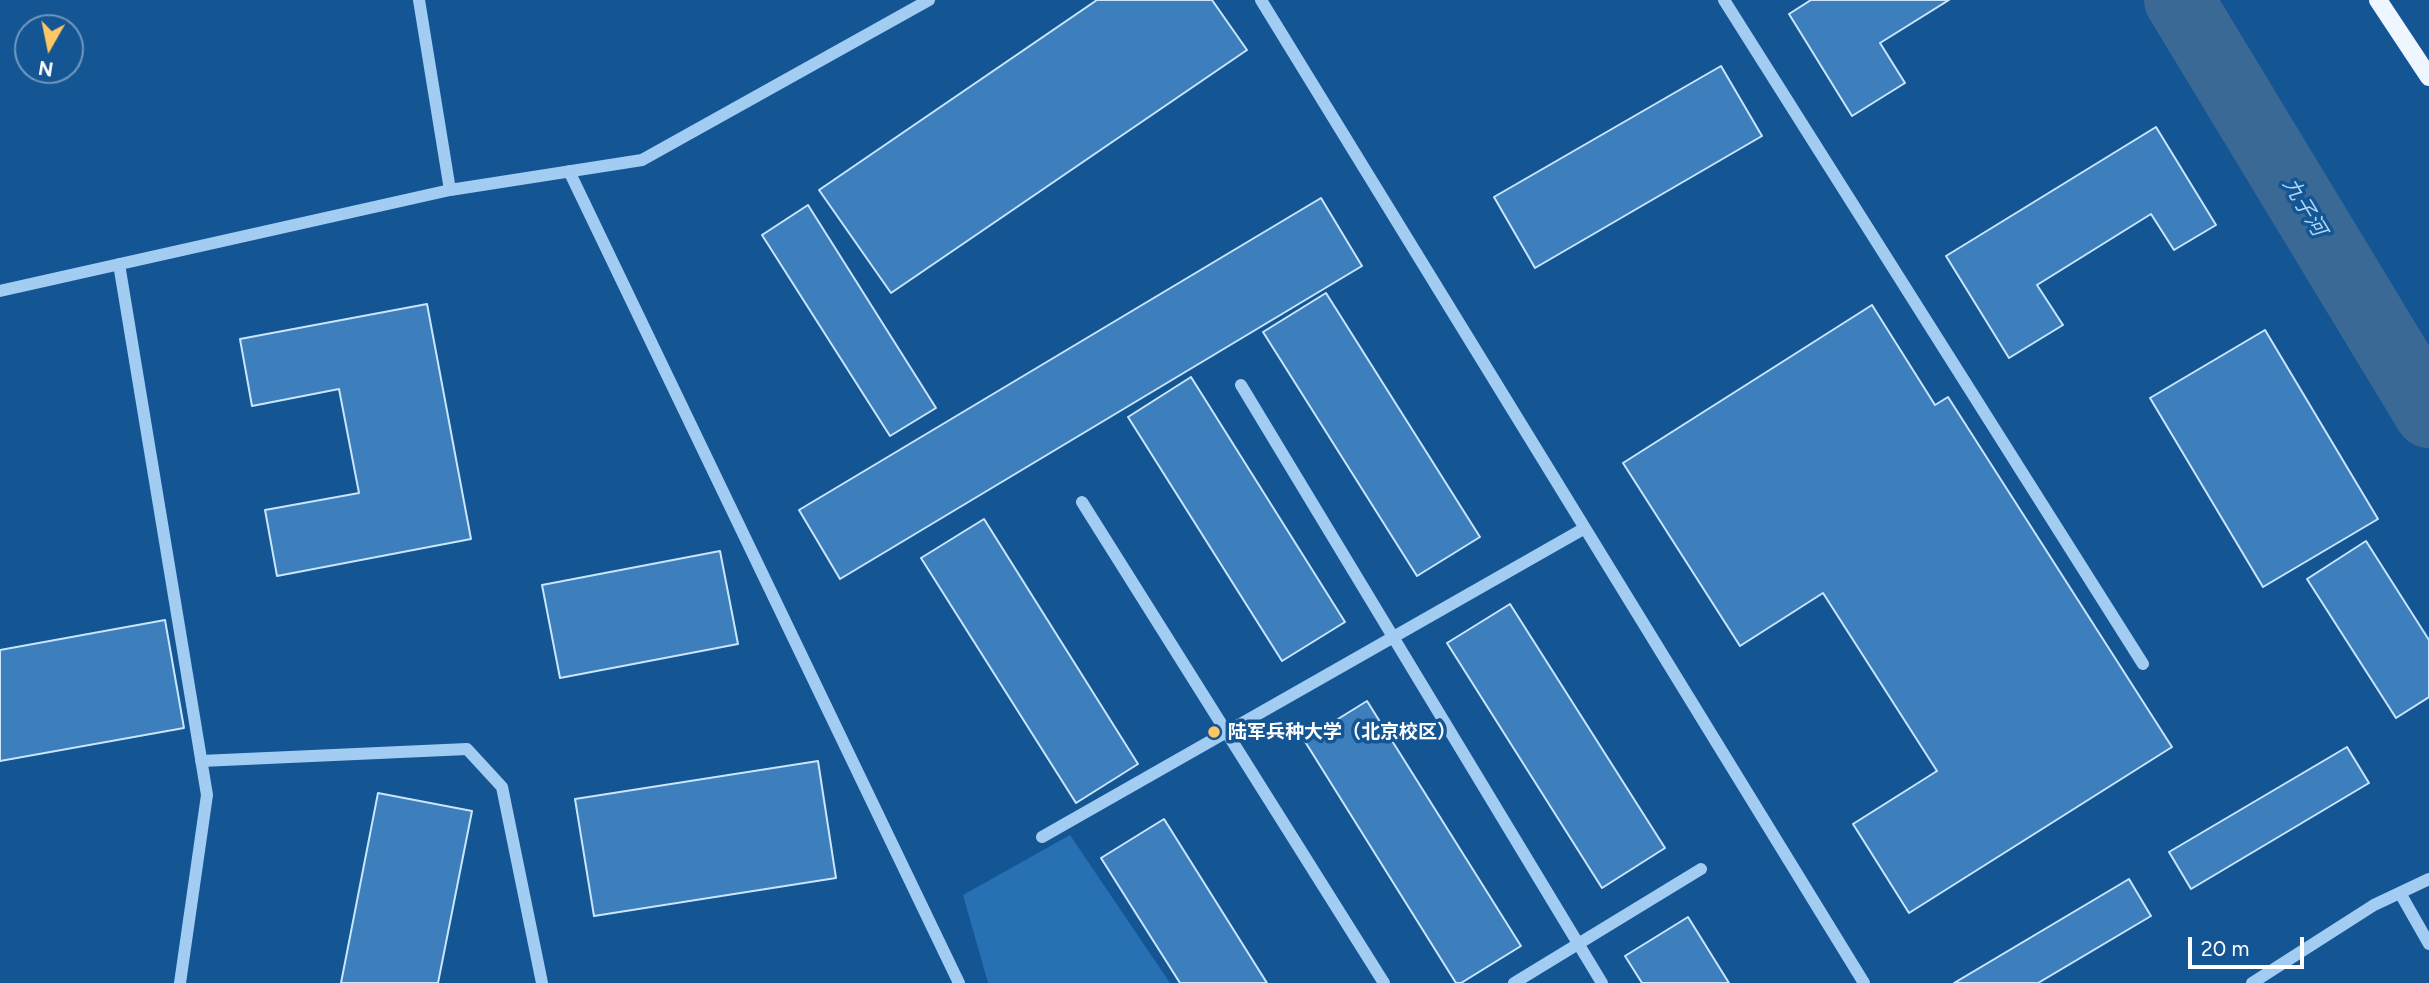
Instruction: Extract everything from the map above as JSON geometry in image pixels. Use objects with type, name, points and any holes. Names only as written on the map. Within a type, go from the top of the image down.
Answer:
[{"type":"main road","points":[[2378,0],[2429,77]]},
{"type":"lane","points":[[419,0],[450,190]]},
{"type":"lane","points":[[0,291],[450,190],[642,160],[929,0]]},
{"type":"lane","points":[[1261,0],[1864,983]]},
{"type":"lane","points":[[1724,0],[2143,664]]},
{"type":"lane","points":[[569,171],[959,983]]},
{"type":"lane","points":[[119,264],[207,796],[180,983]]},
{"type":"lane","points":[[1241,385],[1602,983]]},
{"type":"lane","points":[[1082,502],[1384,983]]},
{"type":"lane","points":[[1042,837],[1585,528]]},
{"type":"lane","points":[[201,761],[467,750],[502,787],[542,983]]},
{"type":"lane","points":[[1514,983],[1702,869]]},
{"type":"lane","points":[[2252,983],[2374,905],[2429,879]]},
{"type":"lane","points":[[2400,893],[2429,944]]},
{"type":"shaded area","points":[[1070,835],[1170,983],[988,983],[963,895]]},
{"type":"building","points":[[1097,0],[1212,0],[1247,50],[891,293],[819,190]]},
{"type":"building","points":[[1811,0],[1949,0],[1880,43],[1905,83],[1852,116],[1789,14]]},
{"type":"building","points":[[1721,66],[1762,136],[1535,268],[1494,197]]},
{"type":"building","points":[[2156,127],[2216,225],[2174,250],[2151,214],[2037,285],[2063,325],[2009,358],[1946,256]]},
{"type":"building","points":[[1321,198],[1362,266],[840,579],[799,510]]},
{"type":"building","points":[[808,205],[936,408],[890,436],[762,235]]},
{"type":"building","points":[[1326,293],[1480,537],[1417,576],[1263,332]]},
{"type":"building","points":[[427,304],[471,539],[277,576],[265,510],[359,493],[339,389],[252,406],[240,339]]},
{"type":"building","points":[[1872,305],[1935,405],[1948,397],[2172,747],[1909,913],[1853,824],[1937,771],[1823,593],[1740,646],[1623,463]]},
{"type":"building","points":[[2265,330],[2378,519],[2263,587],[2150,398]]},
{"type":"building","points":[[1191,377],[1345,622],[1282,661],[1128,417]]},
{"type":"building","points":[[984,519],[1138,764],[1076,803],[921,558]]},
{"type":"building","points":[[2366,541],[2429,640],[2429,697],[2396,718],[2307,579]]},
{"type":"building","points":[[720,551],[738,644],[560,678],[542,585]]},
{"type":"building","points":[[1510,604],[1665,848],[1602,888],[1447,643]]},
{"type":"building","points":[[165,620],[184,728],[0,761],[0,650]]},
{"type":"building","points":[[1367,701],[1521,946],[1461,983],[1456,983],[1304,740]]},
{"type":"building","points":[[2347,747],[2369,783],[2191,889],[2169,852]]},
{"type":"building","points":[[818,761],[836,878],[594,916],[575,799]]},
{"type":"building","points":[[378,793],[472,811],[438,983],[341,983]]},
{"type":"building","points":[[1164,819],[1267,983],[1180,983],[1101,858]]},
{"type":"building","points":[[2129,879],[2151,916],[2038,983],[1954,983]]},
{"type":"building","points":[[1688,917],[1729,983],[1642,983],[1625,956]]},
{"type":"waterway","name":"九子河","points":[[2179,0],[2429,413]]},
{"type":"place","name":"陆军兵种大学（北京校区）","points":[[1214,732]]}]
